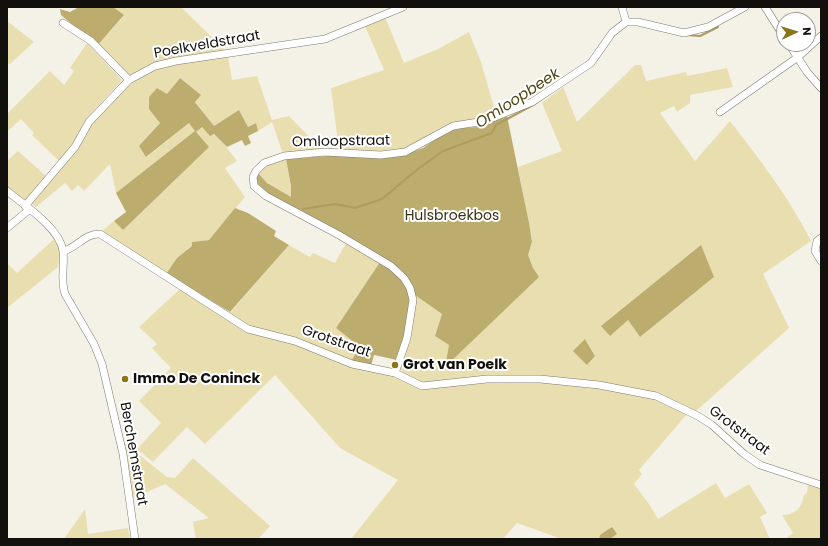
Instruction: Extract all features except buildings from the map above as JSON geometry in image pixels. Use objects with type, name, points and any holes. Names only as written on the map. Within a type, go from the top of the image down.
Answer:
[{"type":"street","name":"Poelkveldstraat","points":[[7,228],[28,208],[75,147],[89,122],[129,80],[155,66],[176,61],[325,39],[403,7]]},
{"type":"street","points":[[622,7],[626,22],[638,22],[684,33],[708,27],[745,7]]},
{"type":"street","points":[[764,7],[776,25]]},
{"type":"street","name":"Omloopstraat","points":[[395,373],[407,338],[413,300],[410,288],[404,278],[391,266],[339,235],[266,196],[254,186],[253,177],[256,171],[264,163],[284,156],[324,152],[381,155],[405,152],[453,126],[495,118],[532,102],[591,63],[612,33],[626,22]]},
{"type":"street","points":[[63,23],[91,41],[129,80]]},
{"type":"street","points":[[720,112],[798,57],[821,36]]},
{"type":"street","points":[[795,52],[807,72],[821,88]]},
{"type":"street","points":[[7,191],[28,208],[58,238],[64,251]]},
{"type":"street","name":"Grotstraat","points":[[64,251],[69,250],[92,233],[100,234],[248,329],[295,341],[352,364],[395,373],[422,386],[487,378],[540,379],[599,385],[656,396],[698,416],[712,425],[744,454],[760,465],[821,485]]},
{"type":"street","points":[[821,238],[817,241],[815,251],[821,261]]},
{"type":"street","name":"Berchemstraat","points":[[64,251],[62,272],[64,290],[94,344],[102,364],[123,454],[135,539]]},
{"type":"shaded area","points":[[113,7],[181,7],[226,51],[153,63],[128,76],[97,46],[124,16]]},
{"type":"shaded area","points":[[385,17],[404,63],[438,49],[469,32],[481,62],[496,114],[481,120],[454,123],[440,128],[408,149],[383,153],[339,151],[331,88],[384,70],[365,26]]},
{"type":"shaded area","points":[[7,21],[34,42],[10,64],[7,63]]},
{"type":"shaded area","points":[[87,43],[122,80],[88,117],[71,146],[59,161],[32,135],[34,133],[21,119],[7,132],[7,114],[50,71],[64,85],[74,71],[70,68]]},
{"type":"shaded area","points":[[228,56],[232,80],[257,76],[272,120],[289,116],[319,147],[319,151],[283,154],[272,122],[258,131],[255,123],[248,127],[239,110],[214,126],[195,101],[201,95],[180,78],[167,95],[157,88],[160,123],[139,146],[147,157],[189,123],[198,126],[217,137],[237,161],[225,168],[245,197],[209,240],[192,242],[192,246],[177,258],[166,274],[102,231],[114,221],[123,230],[196,132],[116,193],[110,164],[84,191],[78,185],[72,191],[65,183],[36,207],[32,204],[87,129],[119,94],[136,81],[151,72],[170,66]]},
{"type":"shaded area","points":[[635,65],[641,65],[646,81],[686,72],[687,76],[727,68],[733,87],[690,95],[690,103],[677,112],[674,106],[660,113],[695,161],[730,121],[784,194],[811,241],[763,274],[789,328],[695,412],[661,394],[631,387],[547,377],[423,383],[404,374],[401,370],[414,315],[415,295],[442,314],[435,336],[449,345],[446,366],[533,268],[528,255],[532,242],[518,167],[562,151],[542,103],[563,87],[577,122]],"holes":[[[714,277],[640,337],[628,320]],[[585,339],[595,355],[587,365]]]},
{"type":"shaded area","points":[[18,151],[46,176],[25,201],[7,189],[7,161]]},
{"type":"shaded area","points":[[286,159],[291,186],[291,198],[267,183],[259,174],[265,167]]},
{"type":"shaded area","points":[[54,239],[60,249],[58,267],[7,308],[7,263],[17,273]]},
{"type":"shaded area","points":[[346,243],[380,262],[336,328],[360,347],[351,361],[248,326],[230,313],[289,245],[310,257],[313,253],[335,263]]},
{"type":"shaded area","points":[[181,288],[244,331],[280,339],[393,375],[417,387],[483,381],[539,381],[604,389],[656,398],[687,414],[639,470],[642,474],[634,484],[658,519],[716,483],[725,498],[749,484],[767,513],[760,517],[770,539],[610,539],[617,534],[599,539],[562,539],[517,523],[503,539],[351,539],[398,480],[340,448],[275,375],[205,444],[187,427],[153,462],[137,449],[161,423],[139,401],[171,368],[152,348],[157,344],[139,327]]},
{"type":"shaded area","points":[[123,442],[167,477],[175,478],[193,458],[270,526],[258,539],[196,539],[193,522],[209,518],[165,484],[131,499]]},
{"type":"shaded area","points":[[808,485],[821,489],[821,539],[785,539],[793,533],[782,515],[791,514],[800,507],[804,495],[807,493]]},
{"type":"shaded area","points":[[85,509],[88,534],[128,528],[130,539],[64,539]]},
{"type":"green space","points":[[79,7],[113,7],[124,15],[97,46],[61,15],[60,9],[70,12]]},
{"type":"green space","points":[[180,78],[201,95],[195,102],[214,126],[239,110],[248,127],[256,123],[258,131],[248,136],[251,143],[245,146],[242,140],[227,147],[214,134],[210,136],[202,127],[196,132],[209,147],[123,230],[114,221],[126,212],[116,193],[195,131],[189,123],[146,157],[139,146],[160,123],[149,109],[149,97],[157,88],[167,94]]},
{"type":"green space","name":"Hulsbroekbos","points":[[507,116],[532,242],[528,255],[533,268],[539,277],[445,367],[449,345],[435,336],[442,314],[415,295],[404,273],[394,264],[378,254],[265,193],[258,184],[256,176],[259,174],[267,183],[291,197],[291,186],[286,159],[342,155],[364,158],[401,156],[423,148],[444,133],[460,128],[477,127]]},
{"type":"green space","points":[[235,208],[248,213],[276,231],[274,236],[289,245],[230,312],[166,274],[177,258],[192,246],[192,242],[209,240]]},
{"type":"green space","points":[[701,245],[714,277],[640,337],[628,320],[610,336],[601,326]]},
{"type":"green space","points":[[380,262],[394,272],[403,283],[408,294],[410,305],[409,317],[397,360],[374,355],[371,366],[351,361],[360,347],[336,328]]},
{"type":"green space","points":[[585,339],[595,356],[587,365],[573,351]]},
{"type":"green space","points":[[612,527],[617,534],[610,539],[599,539],[600,535]]},
{"type":"waterway","name":"Omloopbeek","points":[[686,35],[700,36],[718,27]]},
{"type":"waterway","name":"Omloopbeek","points":[[303,209],[335,204],[355,208],[382,199],[419,168],[443,151],[492,133],[496,125],[535,104],[555,90]]},
{"type":"place","name":"Grot van Poelk","points":[[395,365]]},
{"type":"place","name":"Immo De Coninck","points":[[125,379]]}]
